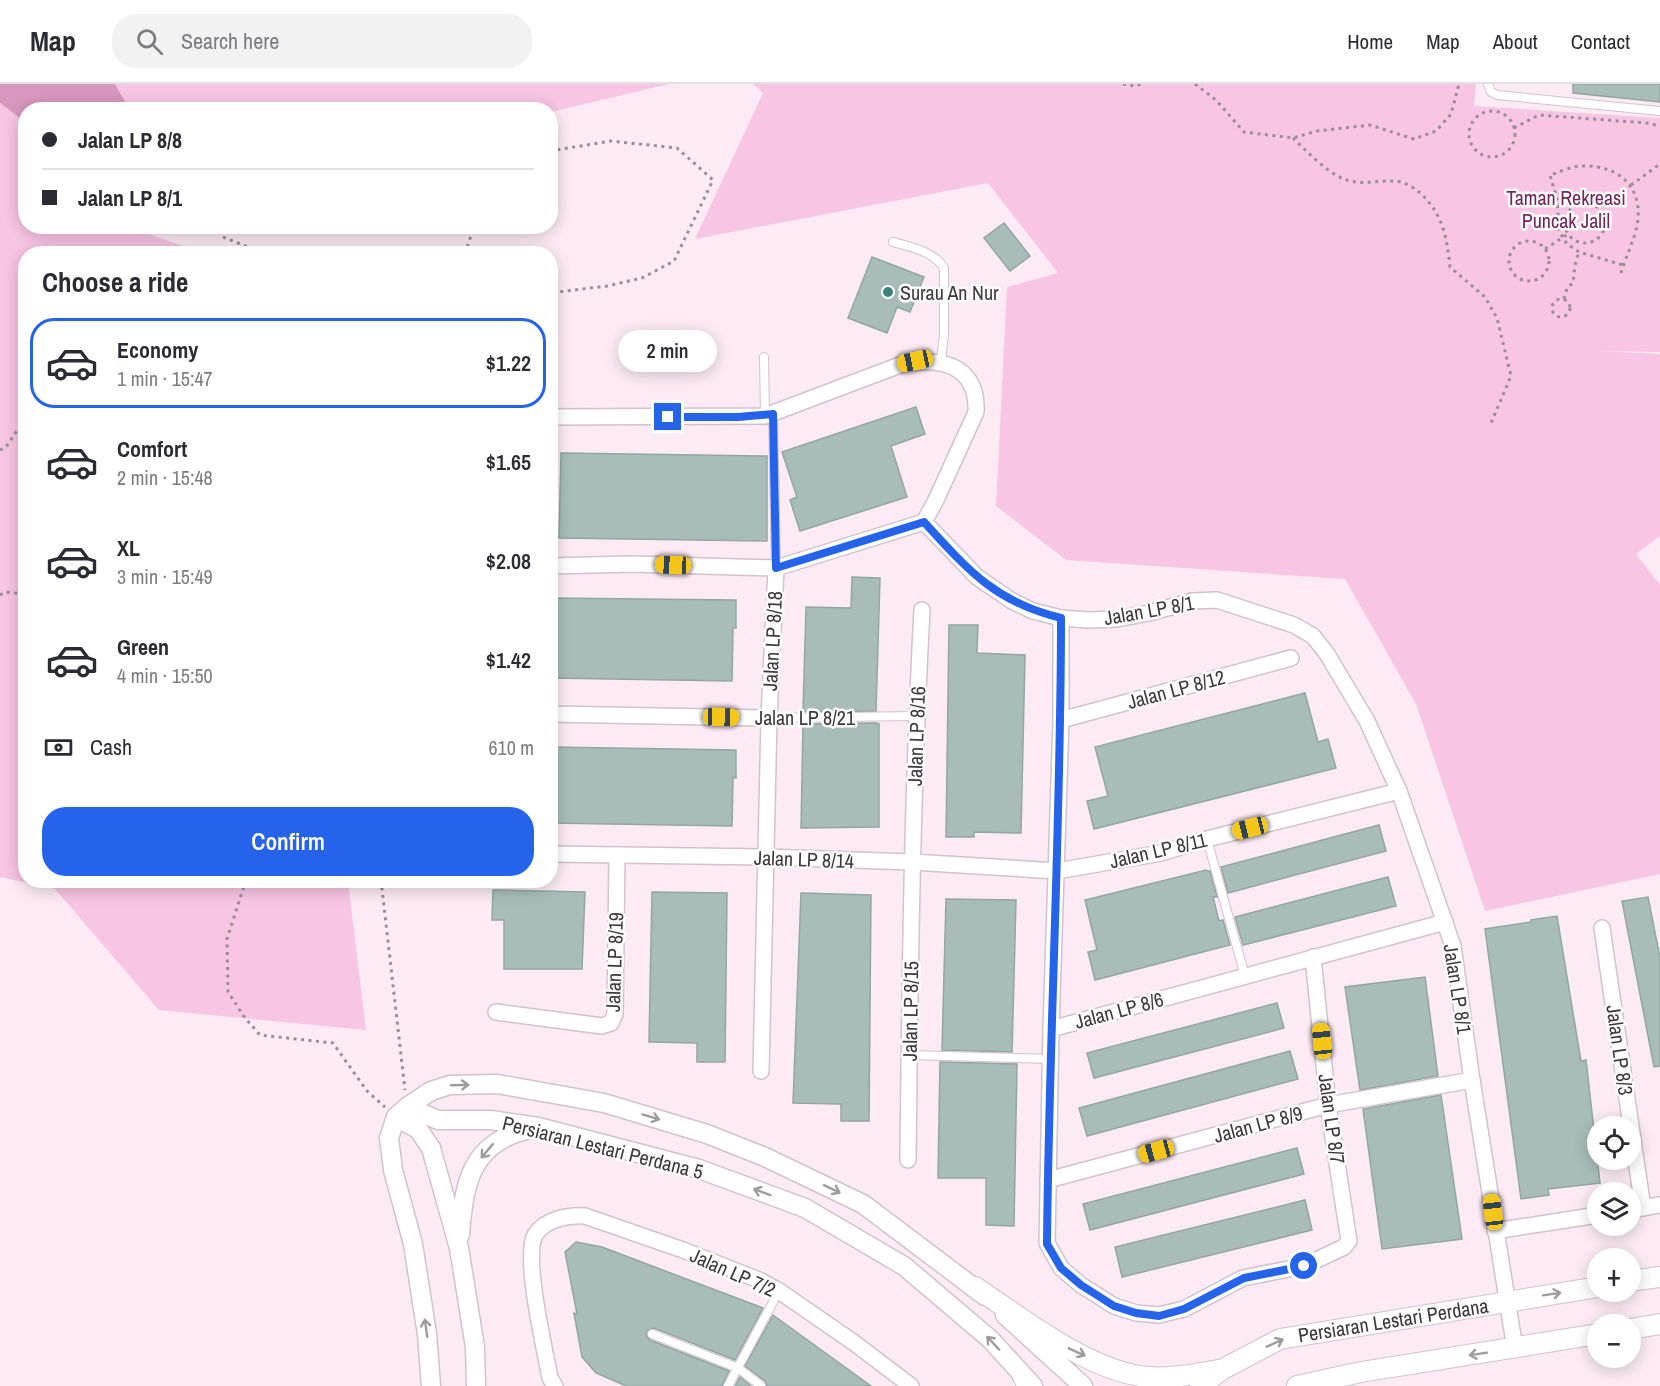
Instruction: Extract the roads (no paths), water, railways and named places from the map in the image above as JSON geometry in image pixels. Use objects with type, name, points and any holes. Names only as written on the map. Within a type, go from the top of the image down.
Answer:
[{"type":"main road","points":[[1641,1280],[1660,1277]]},
{"type":"main road","points":[[975,1287],[1065,1347],[1115,1370],[1148,1377],[1185,1376],[1223,1370]]},
{"type":"main road","name":"Persiaran Lestari Perdana","points":[[1200,1386],[1223,1370],[1280,1339],[1587,1289]]},
{"type":"main road","points":[[1641,1327],[1660,1324]]},
{"type":"main road","points":[[1297,1386],[1360,1372],[1587,1336]]},
{"type":"street","points":[[558,417],[769,415],[900,364],[915,361],[941,361],[961,372],[973,384],[976,397],[976,412],[924,522],[776,568],[632,564],[558,566]]},
{"type":"street","name":"Jalan LP 8/1","points":[[924,522],[976,577],[1012,601],[1034,611],[1061,618],[1116,619],[1192,601],[1217,600],[1294,625],[1313,636],[1367,721],[1399,791],[1453,946],[1506,1302],[1515,1348]]},
{"type":"street","name":"Jalan LP 8/18","points":[[761,1071],[769,718],[776,568]]},
{"type":"street","name":"Jalan LP 8/16","points":[[912,862],[922,610]]},
{"type":"street","name":"Jalan LP 8/6","points":[[1061,618],[1057,871],[1050,1029],[1445,922]]},
{"type":"street","name":"Jalan LP 8/12","points":[[1061,720],[1291,658]]},
{"type":"street","name":"Jalan LP 8/21","points":[[558,714],[769,718]]},
{"type":"street","name":"Jalan LP 8/11","points":[[1057,871],[1161,853],[1207,839],[1399,791]]},
{"type":"street","name":"Jalan LP 8/14","points":[[558,854],[766,857],[912,862],[1057,871]]},
{"type":"street","name":"Jalan LP 8/19","points":[[496,1012],[602,1026],[611,1023],[615,1014],[617,856]]},
{"type":"street","name":"Jalan LP 8/15","points":[[908,1160],[912,862]]},
{"type":"street","name":"Jalan LP 8/3","points":[[1602,928],[1634,1182]]},
{"type":"street","name":"Jalan LP 8/7","points":[[1048,1180],[1047,1244],[1061,1268],[1081,1285],[1114,1306],[1136,1313],[1159,1316],[1184,1309],[1244,1278],[1304,1266],[1347,1244],[1349,1237],[1328,1105],[1313,957]]},
{"type":"street","points":[[1048,1180],[1050,1029]]},
{"type":"street","name":"Jalan LP 8/9","points":[[1048,1180],[1328,1105],[1472,1080]]},
{"type":"street","name":"Persiaran Lestari Perdana 5","points":[[401,1112],[431,1091],[450,1085],[497,1084],[604,1103],[707,1134],[765,1157],[863,1204],[975,1287],[1083,1386]]},
{"type":"street","points":[[430,1386],[427,1334],[413,1244],[390,1155],[389,1138],[401,1112],[418,1129],[431,1148],[459,1248],[475,1347],[476,1386]]},
{"type":"street","name":"Persiaran Lestari Perdana 5","points":[[401,1112],[438,1120],[491,1120],[538,1127],[699,1169],[805,1209],[904,1266],[990,1339],[1028,1383]]},
{"type":"street","points":[[459,1248],[462,1207],[469,1176],[477,1162],[495,1141],[512,1132],[538,1127]]},
{"type":"street","points":[[1641,1208],[1660,1205]]},
{"type":"street","name":"Jalan LP 7/2","points":[[555,1386],[550,1378],[534,1286],[531,1253],[536,1233],[547,1224],[572,1215],[585,1216],[683,1250],[779,1291],[853,1342],[911,1386]]},
{"type":"street","points":[[1496,1231],[1587,1217]]},
{"type":"lane","points":[[1488,84],[1491,92],[1497,95],[1660,111]]},
{"type":"lane","points":[[893,242],[929,254],[939,260],[944,268],[944,334],[941,361]]},
{"type":"lane","points":[[764,357],[776,568]]},
{"type":"lane","name":"Jalan LP 8/21","points":[[769,718],[916,716]]},
{"type":"lane","points":[[1207,839],[1245,976]]},
{"type":"lane","points":[[909,1055],[1051,1059]]},
{"type":"lane","points":[[728,1386],[779,1291]]},
{"type":"lane","points":[[652,1334],[738,1368],[760,1386]]},
{"type":"place","name":"Surau An Nur","points":[[888,292]]},
{"type":"park label","name":"Taman Rekreasi Puncak Jalil","points":[[1566,208]]}]
